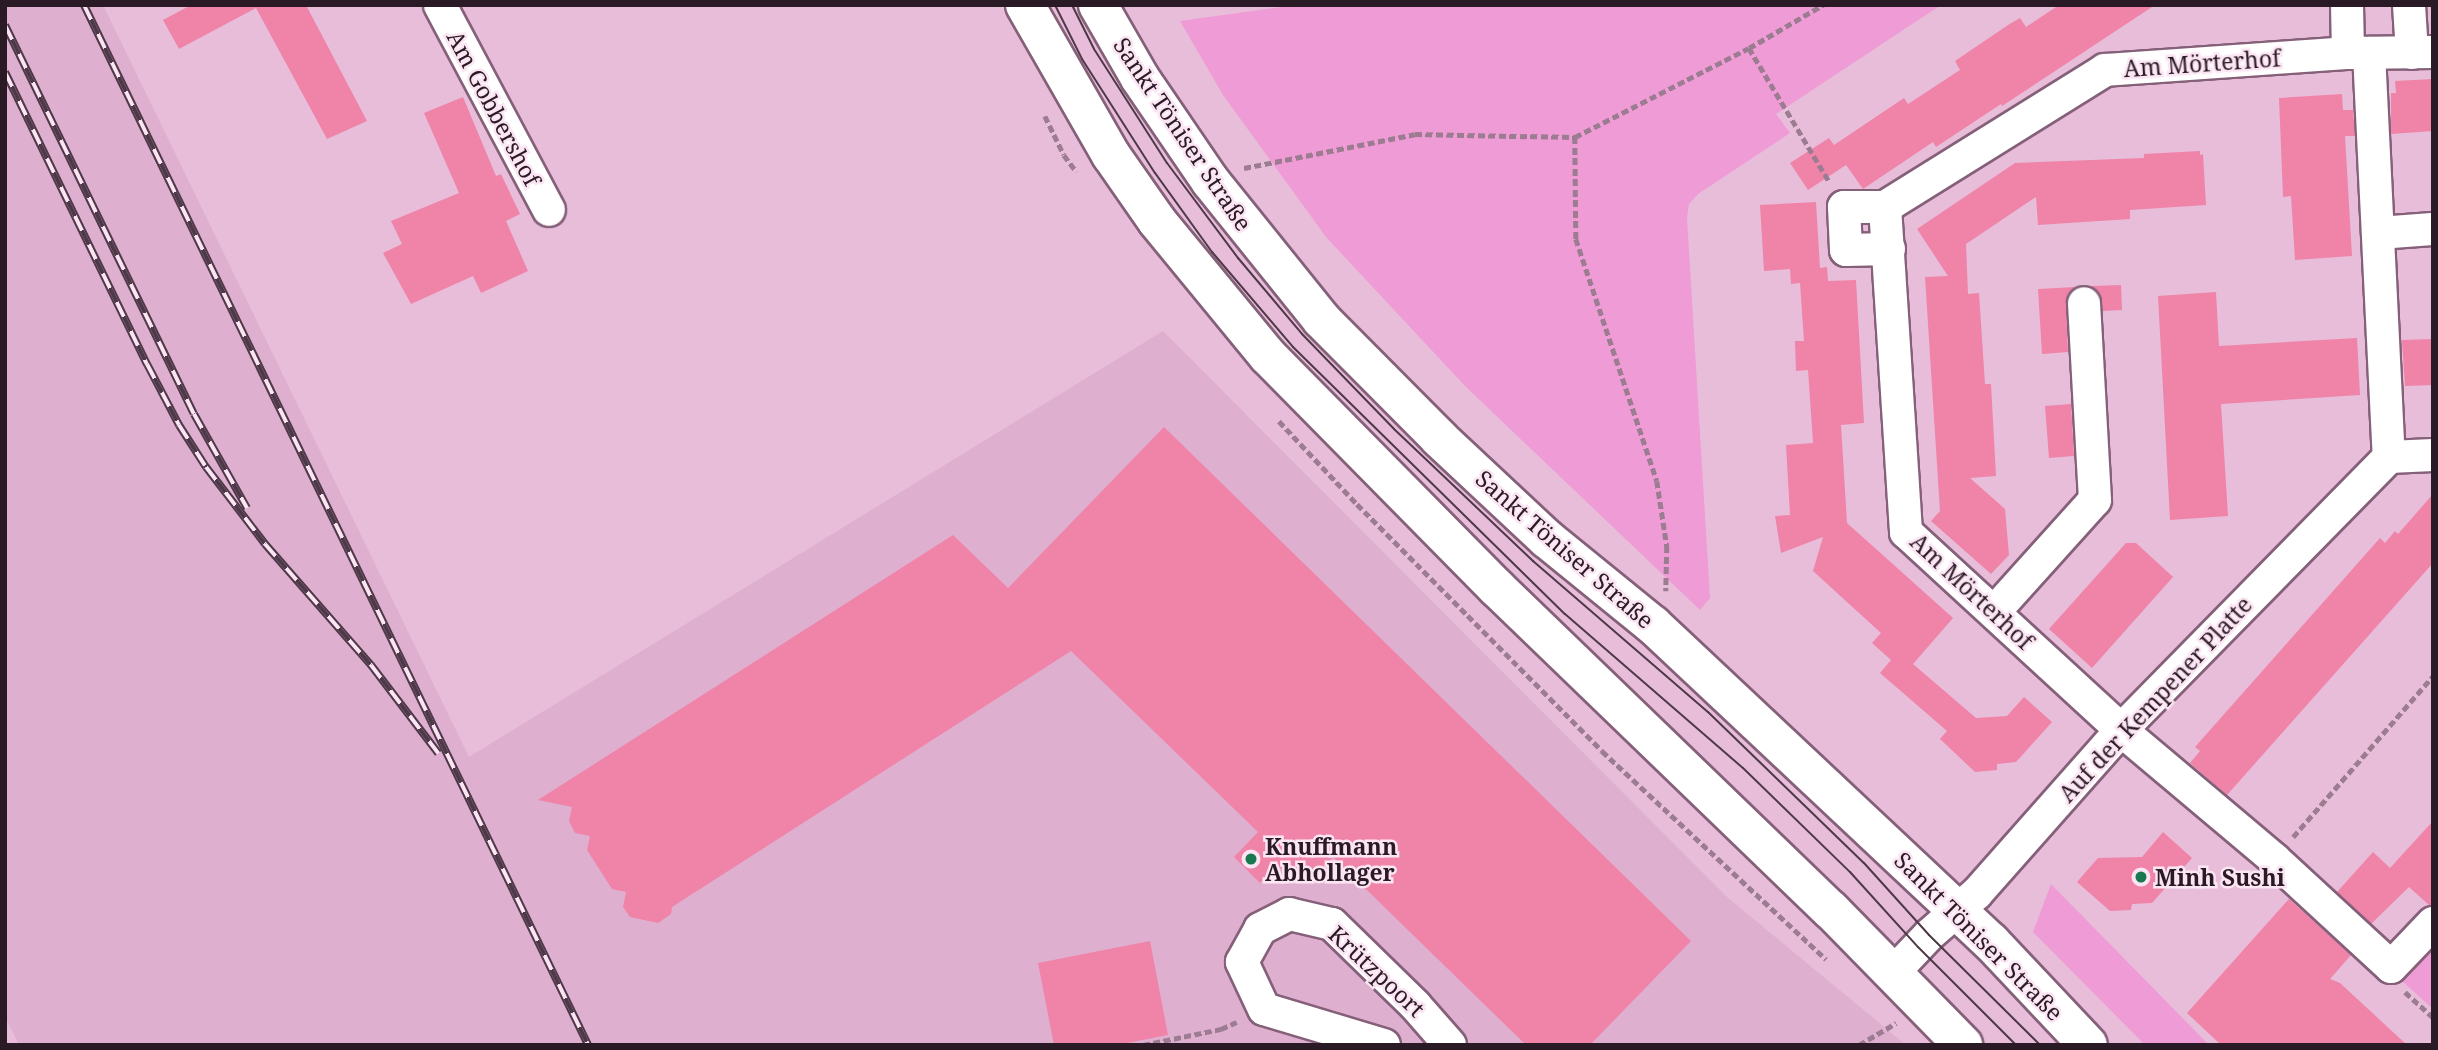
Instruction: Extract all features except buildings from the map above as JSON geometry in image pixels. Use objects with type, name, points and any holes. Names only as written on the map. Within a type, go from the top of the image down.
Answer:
[{"type":"main road","points":[[1025,5],[1051,55],[1142,199],[1201,278],[1268,356],[1488,579],[1893,973],[1963,1045]]},
{"type":"main road","name":"Sankt Töniser Straße","points":[[1098,5],[1140,78],[1211,182],[1321,319],[1439,438],[1537,530],[1663,634],[1991,942],[2088,1045]]},
{"type":"street","name":"Am Gobbershof","points":[[440,5],[549,210]]},
{"type":"street","points":[[2347,5],[2359,53],[2378,233],[2389,457],[2433,455]]},
{"type":"street","name":"Am Mörterhof","points":[[2409,5],[2422,53],[2359,53],[2105,69],[1885,207],[1906,532],[1995,611],[2121,730],[2274,859],[2392,967],[2433,923]]},
{"type":"street","points":[[1885,207],[1844,207],[1846,250],[1889,249]]},
{"type":"street","points":[[2378,233],[2433,229]]},
{"type":"street","points":[[1995,611],[2095,499],[2084,303]]},
{"type":"street","name":"Auf der Kempener Platte","points":[[1893,973],[1977,893],[2121,730],[2389,457]]},
{"type":"street","name":"Krützpoort","points":[[1264,1009],[1242,962],[1260,929],[1289,914],[1332,924],[1415,1004],[1450,1045]]},
{"type":"street","points":[[1264,1009],[1384,1045]]},
{"type":"path","points":[[1245,179],[1236,169],[1415,134],[1575,137],[1749,48],[1823,5]]},
{"type":"path","points":[[1749,48],[1844,207]]},
{"type":"path","points":[[1575,137],[1576,239],[1657,481],[1667,546],[1666,596],[1656,588]]},
{"type":"path","points":[[2274,859],[2433,676]]},
{"type":"path","points":[[1143,1045],[1221,1029],[1264,1009]]},
{"type":"shaded area","points":[[5,5],[103,5],[469,757],[1163,331],[1727,897],[1906,1045],[19,1045],[5,1017]]},
{"type":"shaded area","points":[[1296,5],[1941,5],[1776,114],[1790,133],[1698,194],[1689,204],[1687,218],[1710,598],[1700,610],[1465,386],[1326,237],[1223,95],[1180,21]]},
{"type":"shaded area","points":[[2051,884],[2209,1045],[2145,1045],[2033,932]]},
{"type":"shaded area","points":[[2433,944],[2433,1009],[2401,980]]},
{"type":"tram line","points":[[1055,5],[1082,59],[1155,173],[1212,252],[1293,347],[1565,614],[1743,768],[1850,872],[1918,947],[2016,1045]]},
{"type":"tram line","points":[[1072,5],[1094,49],[1167,163],[1238,258],[1302,334],[1394,429],[1533,561],[1708,712],[1864,863],[1929,935],[2040,1045]]},
{"type":"railway","points":[[84,5],[588,1045]]},
{"type":"railway","points":[[5,25],[194,414],[247,508]]},
{"type":"railway","points":[[5,72],[179,425],[206,467],[265,544],[371,665],[438,753]]},
{"type":"place","name":"Knuffmann Abhollager","points":[[1251,859]]},
{"type":"place","name":"Minh Sushi","points":[[2141,877]]}]
